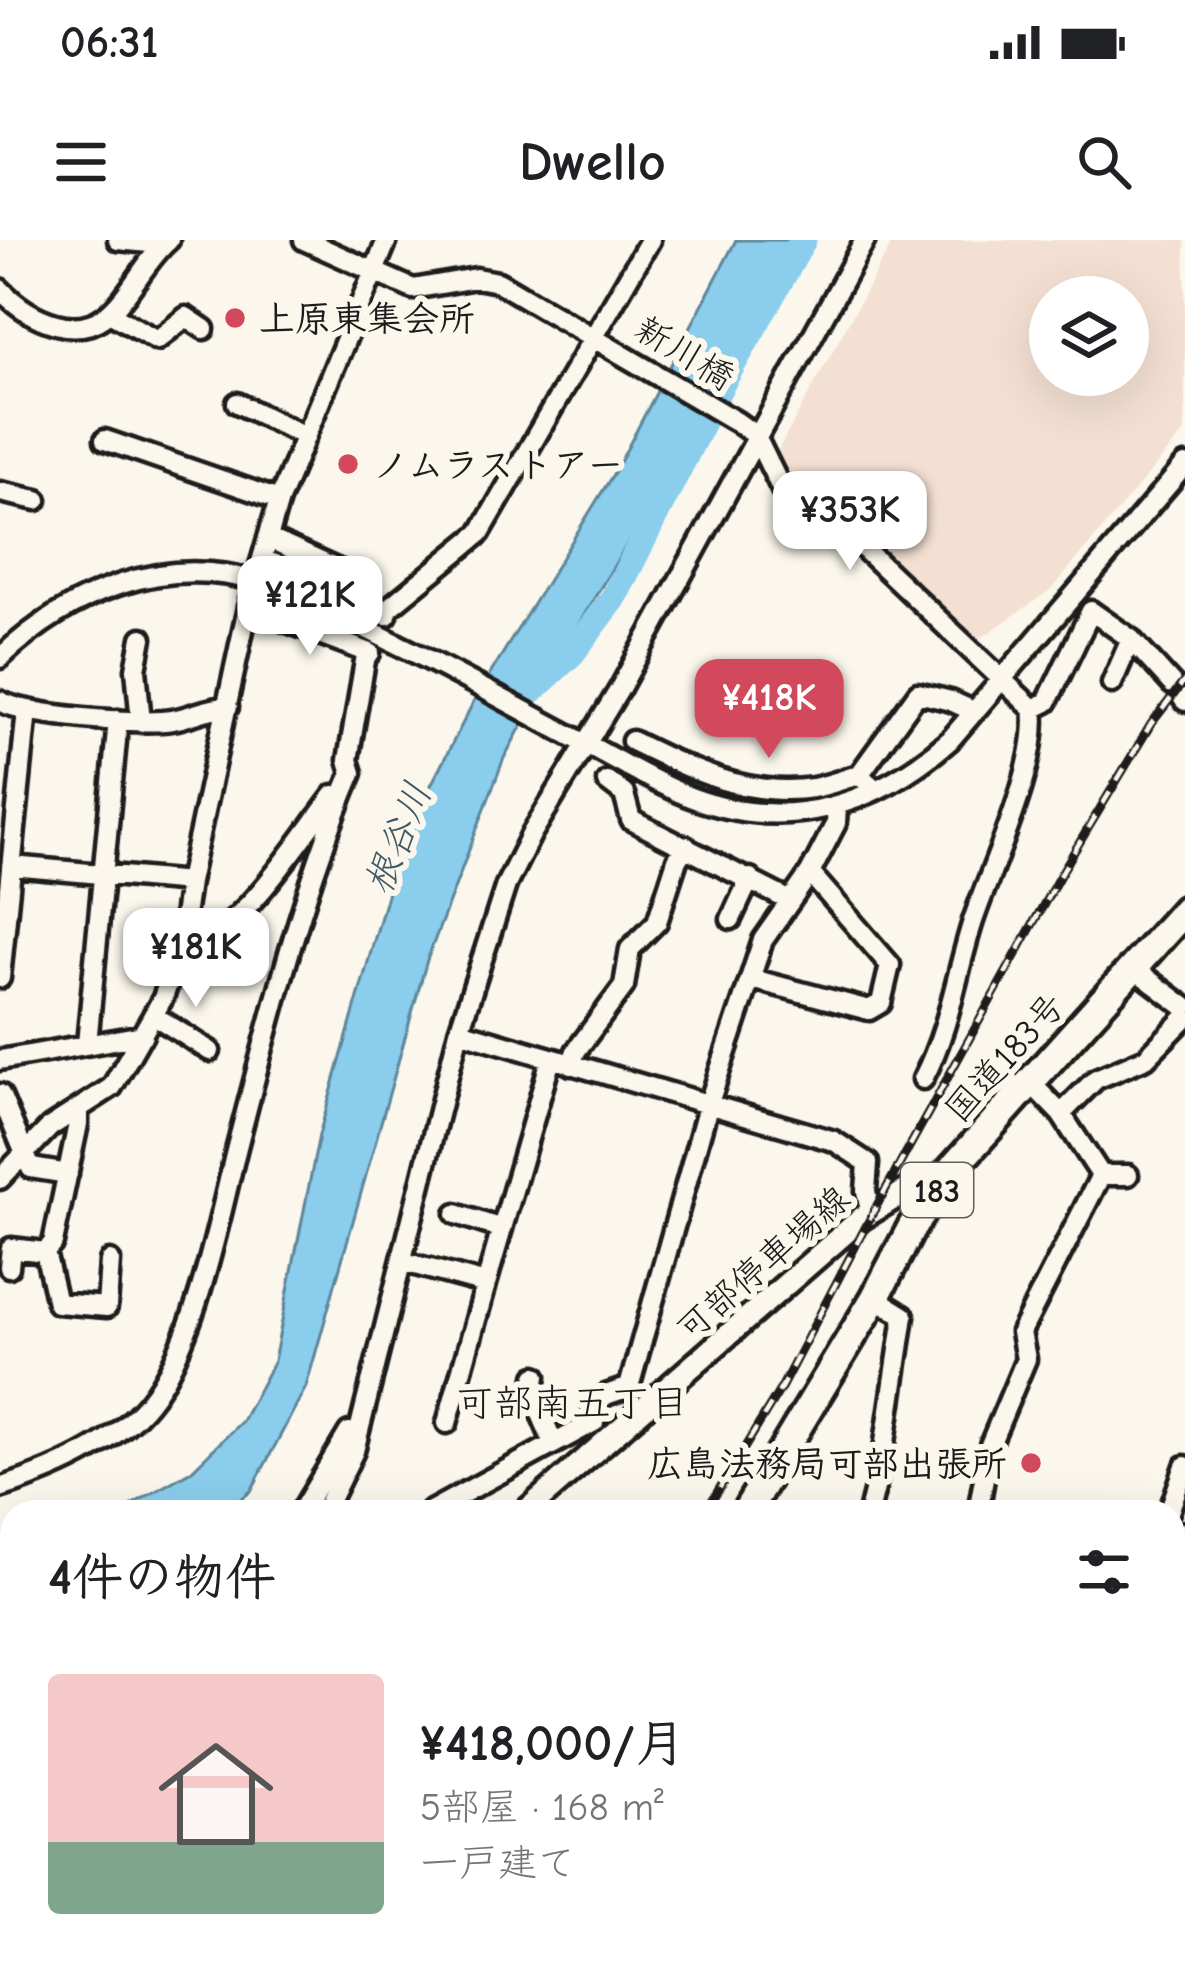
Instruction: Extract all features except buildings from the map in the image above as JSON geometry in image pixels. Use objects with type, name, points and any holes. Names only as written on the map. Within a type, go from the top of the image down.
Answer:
[{"type":"highway","name":"国道183号","points":[[753,1500],[944,1178],[1185,910]]},
{"type":"main road","name":"可部停車場線","points":[[539,1500],[870,1211],[917,1184],[944,1178]]},
{"type":"street","points":[[3,298],[33,316],[80,328],[111,314],[163,245],[118,240]]},
{"type":"street","name":"新川橋","points":[[304,240],[413,290],[476,278],[498,282],[755,435]]},
{"type":"street","points":[[0,1179],[50,1127],[112,1087],[153,1015],[179,952],[189,882],[255,581],[303,434],[387,240]]},
{"type":"street","points":[[262,560],[317,578],[386,613],[480,532],[650,240]]},
{"type":"street","points":[[331,1500],[354,1451],[459,1031],[506,885],[725,473],[755,435],[865,240]]},
{"type":"street","points":[[111,314],[157,340],[186,317],[204,329]]},
{"type":"street","points":[[238,403],[303,434]]},
{"type":"street","points":[[755,435],[786,498],[803,514],[860,545],[1033,709],[1027,764],[971,926],[943,1039],[923,1078]]},
{"type":"street","points":[[105,440],[279,500]]},
{"type":"street","points":[[0,658],[58,610],[116,584],[188,574],[255,581],[410,650],[670,789],[716,805],[766,813],[837,807],[927,760],[1185,465]]},
{"type":"street","points":[[0,492],[37,500]]},
{"type":"street","points":[[269,539],[341,571]]},
{"type":"street","points":[[0,1488],[27,1479],[126,1427],[152,1400],[173,1361],[210,1252],[308,885],[352,772],[348,760],[368,654],[248,607]]},
{"type":"street","points":[[1033,709],[1047,702],[1091,611],[1131,640],[1180,694]]},
{"type":"street","points":[[140,722],[136,669],[142,638]]},
{"type":"street","points":[[1112,683],[1131,640]]},
{"type":"street","points":[[632,741],[713,779],[746,786],[814,788],[859,775],[918,693],[951,700],[973,711]]},
{"type":"street","points":[[0,701],[26,710],[140,722],[172,721],[228,707]]},
{"type":"street","points":[[0,978],[26,710]]},
{"type":"street","points":[[87,1044],[118,720]]},
{"type":"street","points":[[179,952],[201,947],[234,918],[352,772]]},
{"type":"street","points":[[859,775],[876,790]]},
{"type":"street","points":[[607,781],[624,794],[631,820],[790,901]]},
{"type":"street","points":[[450,1500],[594,1422],[593,1406],[606,1395],[629,1388],[708,1106],[764,940],[810,874],[836,823],[837,807]]},
{"type":"street","points":[[571,1065],[576,1051],[624,986],[630,949],[657,922],[686,846]]},
{"type":"street","points":[[12,866],[189,882]]},
{"type":"street","points":[[752,979],[869,1010],[881,1003],[890,965],[810,874]]},
{"type":"street","points":[[731,919],[750,878]]},
{"type":"street","points":[[1132,968],[1185,1007]]},
{"type":"street","points":[[153,1015],[210,1051]]},
{"type":"street","points":[[1060,1114],[1096,1079],[1147,1058],[1185,1018]]},
{"type":"street","points":[[459,1031],[834,1141],[868,1163],[870,1211]]},
{"type":"street","points":[[0,1060],[143,1035]]},
{"type":"street","points":[[447,1423],[550,1059]]},
{"type":"street","points":[[1030,1082],[1060,1114],[1102,1174]]},
{"type":"street","points":[[0,1094],[31,1168],[68,1174]]},
{"type":"street","points":[[45,1252],[53,1243],[78,1108]]},
{"type":"street","points":[[1102,1174],[1128,1175]]},
{"type":"street","points":[[980,1500],[990,1445],[1026,1359],[1022,1332],[1102,1174]]},
{"type":"street","points":[[456,1214],[502,1228]]},
{"type":"street","points":[[9,1267],[11,1248],[45,1252]]},
{"type":"street","points":[[45,1252],[58,1303],[106,1307],[110,1261]]},
{"type":"street","points":[[404,1262],[486,1284]]},
{"type":"street","points":[[872,1500],[904,1316],[875,1298]]},
{"type":"street","points":[[536,1376],[532,1395],[553,1442]]},
{"type":"street","points":[[309,1500],[340,1451],[368,1389]]},
{"type":"street","points":[[1173,1500],[1185,1466]]},
{"type":"shaded area","points":[[894,240],[1185,240],[1185,431],[1052,589],[981,638],[967,632],[861,536],[806,505],[791,484],[778,450]]},
{"type":"water","points":[[736,240],[795,240],[652,503],[504,758],[427,960],[306,1387],[251,1491],[240,1500],[140,1500],[191,1471],[242,1421],[274,1361],[319,1135],[402,842],[476,697],[618,466]]},
{"type":"waterway","name":"根谷川","points":[[526,696],[571,654],[613,599],[718,390],[803,240]]},
{"type":"railway","points":[[712,1500],[781,1388],[1060,875],[1151,724],[1185,680]]},
{"type":"place","name":"上原東集会所","points":[[235,318]]},
{"type":"place","name":"ノムラストアー","points":[[348,464]]},
{"type":"place","name":"広島法務局可部出張所","points":[[1031,1463]]},
{"type":"district","name":"可部南五丁目","points":[[572,1402]]}]
